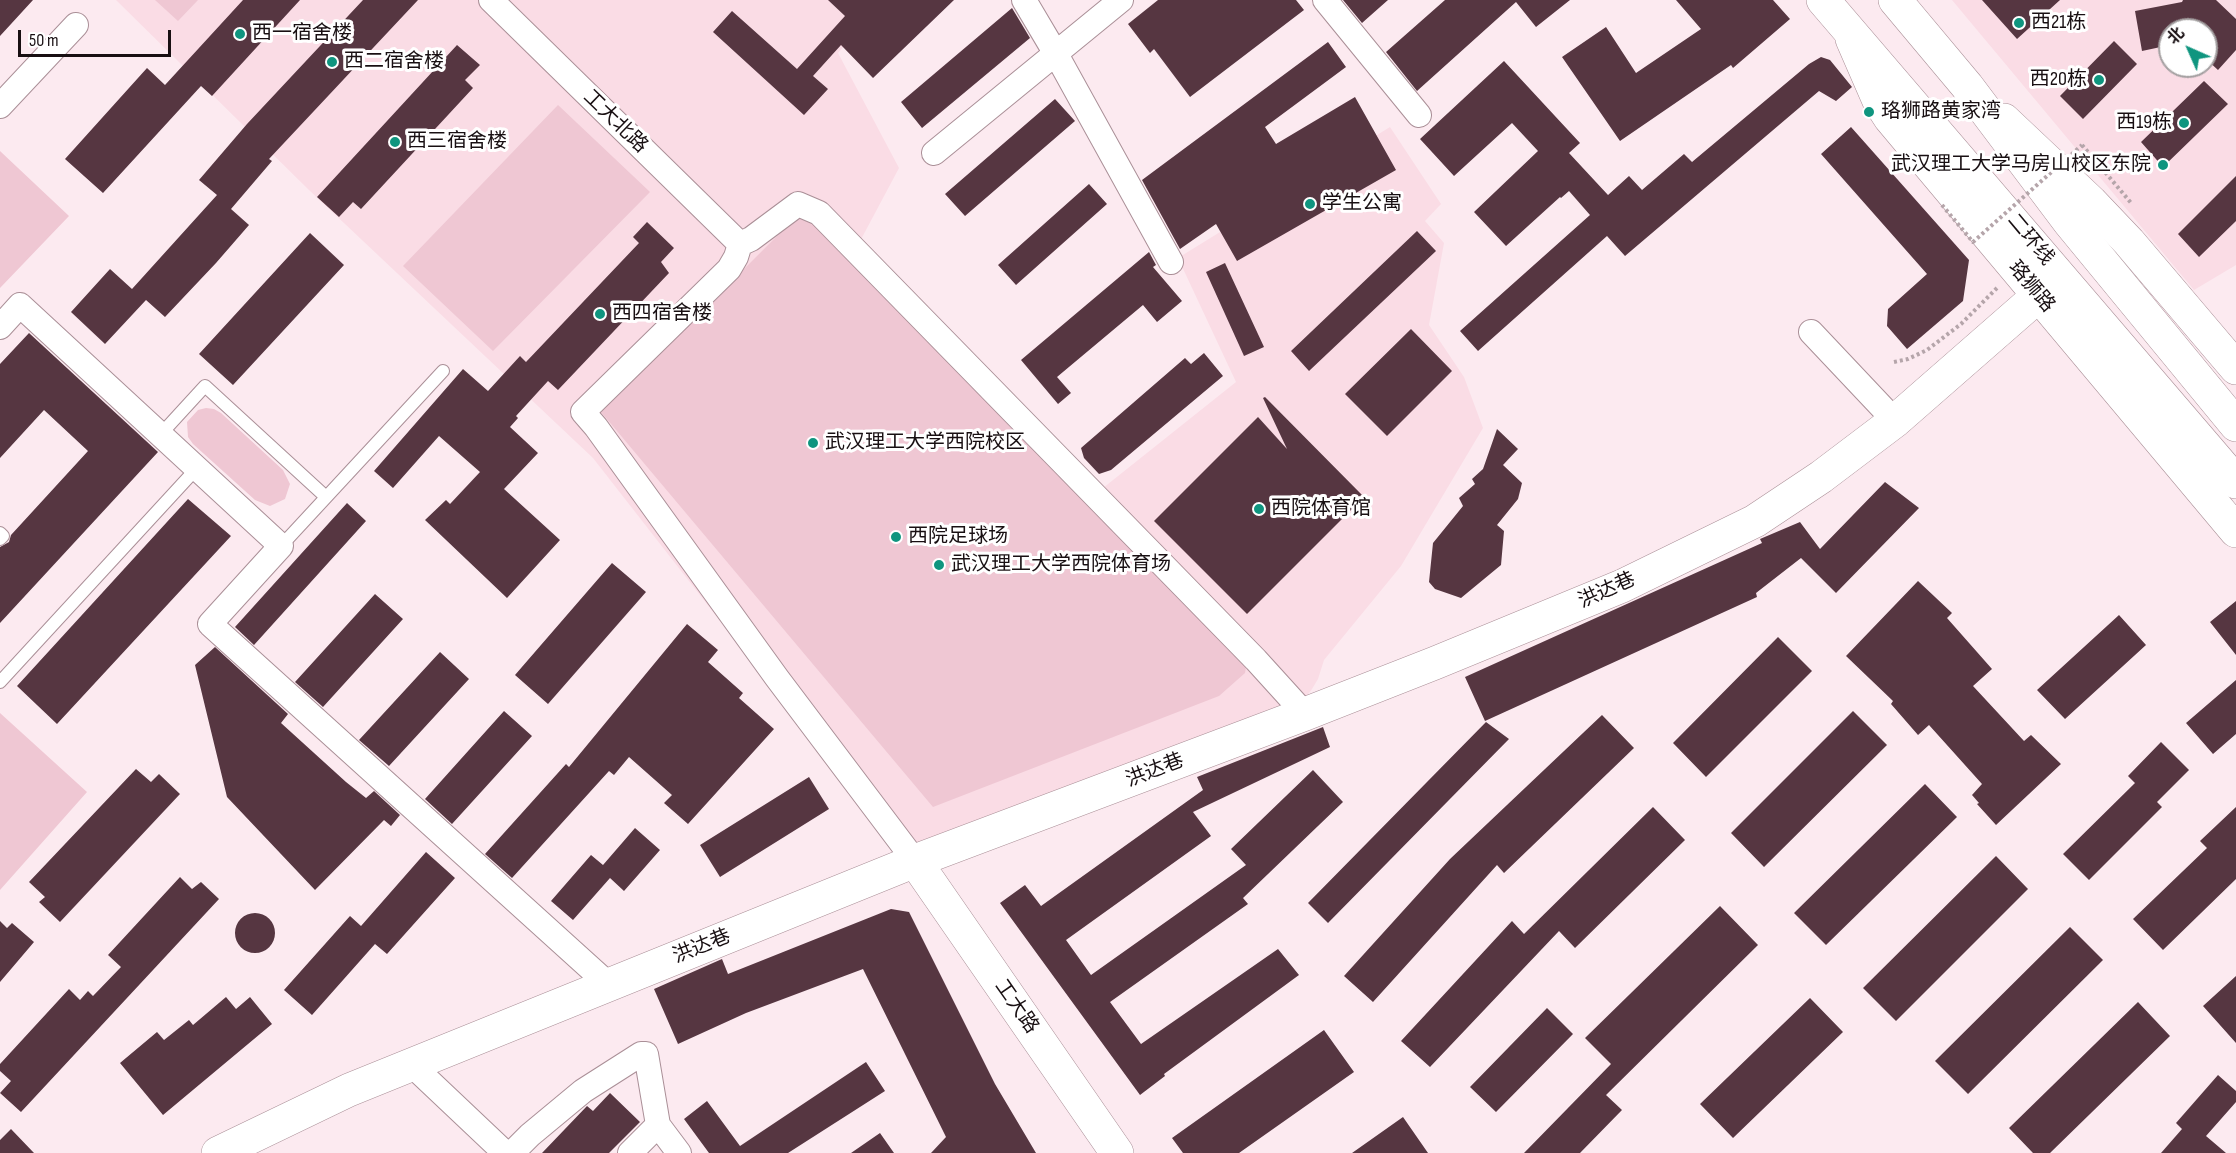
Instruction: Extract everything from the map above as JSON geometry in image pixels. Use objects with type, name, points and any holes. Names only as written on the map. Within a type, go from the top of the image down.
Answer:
[{"type":"main road","name":"二环线","points":[[1823,0],[2236,482]]},
{"type":"main road","points":[[1896,0],[1967,86],[2070,223],[2236,425]]},
{"type":"main road","name":"珞狮路","points":[[1848,29],[1879,101],[1890,118],[2236,531]]},
{"type":"main road","points":[[1967,86],[2106,218],[2236,368]]},
{"type":"main road","name":"洪达巷","points":[[218,1153],[349,1090],[915,861],[1305,714],[1622,586],[1745,526],[1821,477],[1895,421],[2038,296]]},
{"type":"main road","name":"工大路","points":[[915,861],[1117,1153]]},
{"type":"street","name":"工大北路","points":[[491,0],[740,244]]},
{"type":"street","points":[[1024,0],[1171,262]]},
{"type":"street","points":[[934,153],[1121,0]]},
{"type":"street","points":[[1325,0],[1419,115]]},
{"type":"street","points":[[0,105],[76,25]]},
{"type":"street","points":[[915,861],[784,687],[583,412],[729,269],[740,244],[751,239],[798,204],[819,213],[1256,660],[1305,714]]},
{"type":"street","points":[[0,327],[20,305],[281,546],[210,624],[609,985]]},
{"type":"street","points":[[1812,332],[1895,421]]},
{"type":"street","points":[[512,1153],[583,1091],[641,1054],[646,1054],[658,1125],[679,1153]]},
{"type":"street","points":[[412,1065],[505,1153]]},
{"type":"street","points":[[630,1153],[658,1125]]},
{"type":"lane","points":[[281,546],[443,371]]},
{"type":"lane","points":[[160,434],[205,386],[326,497]]},
{"type":"lane","points":[[0,682],[197,468]]},
{"type":"lane","points":[[0,533],[3,536],[0,539]]},
{"type":"path","points":[[1972,242],[2082,145],[2133,205]]},
{"type":"path","points":[[1942,205],[1979,249]]},
{"type":"path","points":[[1893,362],[1908,359],[1927,350],[1960,324],[1998,288],[1998,280]]},
{"type":"shaded area","name":"武汉理工大学西院校区","points":[[116,0],[886,0],[838,53],[899,168],[858,245],[1098,492],[1236,382],[1178,258],[1390,127],[1441,204],[1425,221],[1444,243],[1429,325],[1464,377],[1483,428],[1401,566],[1324,660],[1318,679],[1289,720],[909,863],[593,458],[309,190]]},
{"type":"shaded area","points":[[155,0],[198,0],[178,21]]},
{"type":"shaded area","name":"武汉理工大学马房山校区东院","points":[[1952,0],[2236,0],[2236,265],[2194,290]]},
{"type":"shaded area","points":[[558,105],[650,192],[493,351],[403,266]]},
{"type":"shaded area","points":[[0,151],[69,216],[0,288]]},
{"type":"shaded area","name":"武汉理工大学西院体育场","points":[[801,212],[1051,468],[1247,661],[1245,673],[1219,696],[933,807],[601,412]]},
{"type":"shaded area","points":[[206,408],[221,413],[283,470],[290,484],[285,499],[270,506],[255,500],[193,444],[188,437],[187,422],[198,410]]},
{"type":"shaded area","points":[[0,713],[87,792],[0,890]]},
{"type":"building","points":[[0,0],[33,0],[0,36]]},
{"type":"building","points":[[243,0],[300,0],[212,96],[201,86],[103,193],[65,159],[147,68],[165,85]]},
{"type":"building","points":[[363,0],[418,0],[269,159],[272,161],[231,209],[249,225],[216,263],[165,317],[146,300],[105,344],[71,312],[110,269],[132,289],[217,195],[199,180],[247,124]]},
{"type":"building","points":[[828,0],[954,0],[873,78],[841,45],[813,76],[828,89],[804,115],[713,32],[732,11],[797,69],[845,16]]},
{"type":"building","points":[[1158,0],[1296,0],[1304,10],[1190,97],[1154,49],[1150,53],[1128,24]]},
{"type":"building","points":[[1343,0],[1388,0],[1362,23]]},
{"type":"building","points":[[1445,0],[1570,0],[1536,27],[1516,2],[1417,91],[1386,52]]},
{"type":"building","points":[[1676,0],[1773,0],[1790,19],[1733,68],[1731,65],[1620,141],[1562,57],[1606,27],[1636,73],[1701,29]]},
{"type":"building","name":"西21栋","points":[[1982,0],[2060,0],[2017,39]]},
{"type":"building","points":[[2183,0],[2216,0],[2236,19],[2236,50],[2218,70],[2218,18],[2158,18],[2158,48],[2142,51],[2135,11]]},
{"type":"building","points":[[1012,8],[1030,38],[922,128],[901,102]]},
{"type":"building","name":"西20栋","points":[[2114,41],[2137,64],[2083,119],[2060,96]]},
{"type":"building","points":[[1328,42],[1346,67],[1265,127],[1276,144],[1355,97],[1396,170],[1237,261],[1216,224],[1180,249],[1142,180]]},
{"type":"building","name":"西三宿舍楼","points":[[457,45],[480,65],[465,80],[473,88],[361,209],[353,202],[339,217],[317,197]]},
{"type":"building","points":[[1821,57],[1830,60],[1852,87],[1836,101],[1819,91],[1625,256],[1607,236],[1478,351],[1460,331],[1590,215],[1569,191],[1506,246],[1474,212],[1538,151],[1512,123],[1454,176],[1420,139],[1504,61],[1580,143],[1569,153],[1608,195],[1629,176],[1642,190],[1684,154],[1692,162],[1809,64]]},
{"type":"building","name":"西19栋","points":[[2204,81],[2228,104],[2163,167],[2141,142]]},
{"type":"building","points":[[1055,99],[1075,121],[965,216],[945,194]]},
{"type":"building","points":[[1851,127],[1969,260],[1963,301],[1907,349],[1887,326],[1888,309],[1927,274],[1821,154]]},
{"type":"building","points":[[2236,176],[2236,221],[2199,257],[2178,234]]},
{"type":"building","points":[[1089,184],[1107,204],[1016,285],[998,265]]},
{"type":"building","points":[[647,222],[674,248],[661,262],[669,273],[558,390],[548,381],[516,416],[518,418],[510,427],[538,453],[504,489],[560,540],[507,598],[425,520],[446,500],[450,504],[480,472],[439,436],[393,488],[374,471],[463,369],[488,391],[520,356],[526,362],[639,243],[633,237]]},
{"type":"building","points":[[1417,231],[1436,251],[1309,371],[1291,351]]},
{"type":"building","points":[[310,233],[344,265],[233,385],[199,354]]},
{"type":"building","points":[[1149,252],[1156,265],[1153,267],[1182,301],[1157,322],[1143,305],[1057,377],[1071,393],[1058,404],[1021,360]]},
{"type":"building","points":[[1225,263],[1264,347],[1244,356],[1206,272]]},
{"type":"building","points":[[1411,329],[1452,371],[1387,436],[1345,394]]},
{"type":"building","points":[[29,333],[158,452],[0,623],[0,547],[9,542],[11,535],[88,451],[44,410],[0,458],[0,364]]},
{"type":"building","points":[[1204,353],[1223,376],[1111,470],[1099,474],[1084,458],[1081,448],[1185,358],[1191,364]]},
{"type":"building","name":"西院体育馆","points":[[1265,397],[1364,497],[1247,614],[1154,521],[1258,417],[1287,449],[1263,398]]},
{"type":"building","points":[[1497,429],[1518,449],[1503,465],[1522,483],[1518,499],[1497,525],[1504,531],[1501,565],[1461,598],[1435,589],[1429,582],[1433,543],[1463,506],[1459,498],[1475,484],[1472,479],[1483,469]]},
{"type":"building","points":[[1885,482],[1919,508],[1836,593],[1801,558],[1756,593],[1757,597],[1485,721],[1465,677],[1762,543],[1760,539],[1800,522],[1820,549]]},
{"type":"building","points":[[188,499],[231,536],[57,724],[17,686]]},
{"type":"building","points":[[347,503],[366,521],[254,645],[235,627]]},
{"type":"building","points":[[612,563],[646,592],[548,704],[515,675]]},
{"type":"building","points":[[1918,581],[1952,613],[1947,618],[1992,669],[1973,686],[2024,741],[2031,735],[2061,764],[1996,825],[1972,795],[1982,784],[1929,725],[1918,735],[1891,704],[1893,701],[1846,656]]},
{"type":"building","points":[[375,594],[403,619],[323,707],[295,682]]},
{"type":"building","points":[[2236,601],[2236,655],[2210,622]]},
{"type":"building","points":[[2119,615],[2146,645],[2065,719],[2037,690]]},
{"type":"building","points":[[687,624],[718,650],[708,662],[743,693],[739,698],[774,729],[688,824],[664,803],[672,795],[629,757],[614,775],[609,771],[512,878],[485,854],[566,764],[569,767]]},
{"type":"building","points":[[1778,637],[1812,671],[1706,777],[1673,743]]},
{"type":"building","points":[[215,647],[288,714],[281,723],[366,798],[374,791],[400,815],[391,826],[384,820],[315,890],[227,797],[195,665]]},
{"type":"building","points":[[440,652],[469,679],[389,766],[359,740]]},
{"type":"building","points":[[2236,680],[2236,734],[2213,754],[2186,723]]},
{"type":"building","points":[[504,711],[532,736],[452,824],[425,799]]},
{"type":"building","points":[[1853,711],[1887,745],[1764,867],[1731,833]]},
{"type":"building","points":[[1602,715],[1634,748],[1504,873],[1497,865],[1373,1002],[1344,976],[1450,859]]},
{"type":"building","points":[[1486,722],[1509,739],[1328,923],[1308,903]]},
{"type":"building","points":[[1323,727],[1330,747],[1193,812],[1211,836],[1066,940],[1091,975],[1246,865],[1231,849],[1313,770],[1343,802],[1243,898],[1248,904],[1110,1002],[1141,1044],[1278,949],[1299,975],[1164,1074],[1165,1076],[1140,1095],[1000,903],[1025,885],[1041,906],[1203,790],[1197,777]]},
{"type":"building","points":[[2161,742],[2189,770],[2157,802],[2162,807],[2089,880],[2063,854],[2135,783],[2128,776]]},
{"type":"building","points":[[136,769],[151,782],[159,774],[180,794],[60,922],[39,902],[45,897],[29,882]]},
{"type":"building","points":[[809,777],[829,809],[720,877],[700,845]]},
{"type":"building","points":[[1925,784],[1957,817],[1826,945],[1794,913]]},
{"type":"building","points":[[1653,807],[1685,840],[1575,948],[1559,931],[1430,1067],[1401,1041],[1512,921],[1524,934]]},
{"type":"building","points":[[2236,807],[2236,879],[2163,950],[2133,919],[2207,848],[2200,841]]},
{"type":"building","points":[[635,828],[660,850],[624,891],[610,878],[573,920],[551,901],[591,855],[603,865]]},
{"type":"building","points":[[426,852],[455,878],[387,954],[375,944],[312,1015],[284,990],[350,916],[361,926]]},
{"type":"building","points":[[1996,856],[2028,889],[1896,1021],[1863,988]]},
{"type":"building","points":[[180,877],[192,889],[201,882],[219,899],[21,1112],[0,1093],[11,1081],[0,1071],[0,1064],[69,989],[80,1000],[88,991],[93,996],[121,967],[108,955]]},
{"type":"building","points":[[1720,906],[1758,945],[1606,1095],[1622,1110],[1580,1153],[1524,1153],[1611,1064],[1585,1038]]},
{"type":"building","points":[[891,909],[909,912],[995,1084],[1036,1153],[931,1153],[946,1137],[863,969],[746,1013],[678,1044],[654,989],[722,959],[728,974]]},
{"type":"building","points":[[255,913],[269,919],[275,933],[269,947],[255,953],[241,947],[235,933],[241,919]]},
{"type":"building","points":[[0,921],[7,928],[12,923],[34,942],[0,982]]},
{"type":"building","points":[[2070,927],[2103,960],[1968,1094],[1935,1061]]},
{"type":"building","points":[[2236,976],[2236,1043],[2203,1006]]},
{"type":"building","points":[[226,997],[236,1009],[250,997],[272,1024],[163,1115],[120,1063],[157,1032],[164,1040],[189,1020],[193,1025]]},
{"type":"building","points":[[1810,998],[1843,1032],[1733,1138],[1700,1104]]},
{"type":"building","points":[[2138,1002],[2170,1036],[2050,1153],[2033,1153],[2009,1128]]},
{"type":"building","points":[[1547,1008],[1573,1034],[1496,1112],[1470,1087]]},
{"type":"building","points":[[1324,1030],[1354,1072],[1239,1153],[1183,1153],[1172,1138]]},
{"type":"building","points":[[866,1062],[885,1091],[788,1153],[709,1153],[684,1119],[707,1101],[740,1146]]},
{"type":"building","points":[[2218,1075],[2236,1091],[2236,1102],[2206,1136],[2226,1153],[2161,1153],[2182,1129],[2176,1123]]},
{"type":"building","points":[[610,1093],[640,1122],[609,1153],[542,1153],[587,1106],[593,1111]]},
{"type":"building","points":[[1403,1117],[1428,1153],[1352,1153]]},
{"type":"building","points":[[11,1129],[34,1153],[0,1153],[0,1140]]},
{"type":"building","points":[[880,1133],[894,1153],[851,1153]]},
{"type":"place","name":"西21栋","points":[[2019,23]]},
{"type":"place","name":"西一宿舍楼","points":[[240,34]]},
{"type":"place","name":"西二宿舍楼","points":[[332,62]]},
{"type":"place","name":"西20栋","points":[[2099,80]]},
{"type":"place","name":"珞狮路黄家湾","points":[[1869,112]]},
{"type":"place","name":"西19栋","points":[[2184,123]]},
{"type":"place","name":"西三宿舍楼","points":[[395,142]]},
{"type":"place","name":"武汉理工大学马房山校区东院","points":[[2163,165]]},
{"type":"place","name":"学生公寓","points":[[1310,204]]},
{"type":"place","name":"西四宿舍楼","points":[[600,314]]},
{"type":"place","name":"武汉理工大学西院校区","points":[[813,443]]},
{"type":"place","name":"西院体育馆","points":[[1259,509]]},
{"type":"place","name":"西院足球场","points":[[896,537]]},
{"type":"place","name":"武汉理工大学西院体育场","points":[[939,565]]}]
